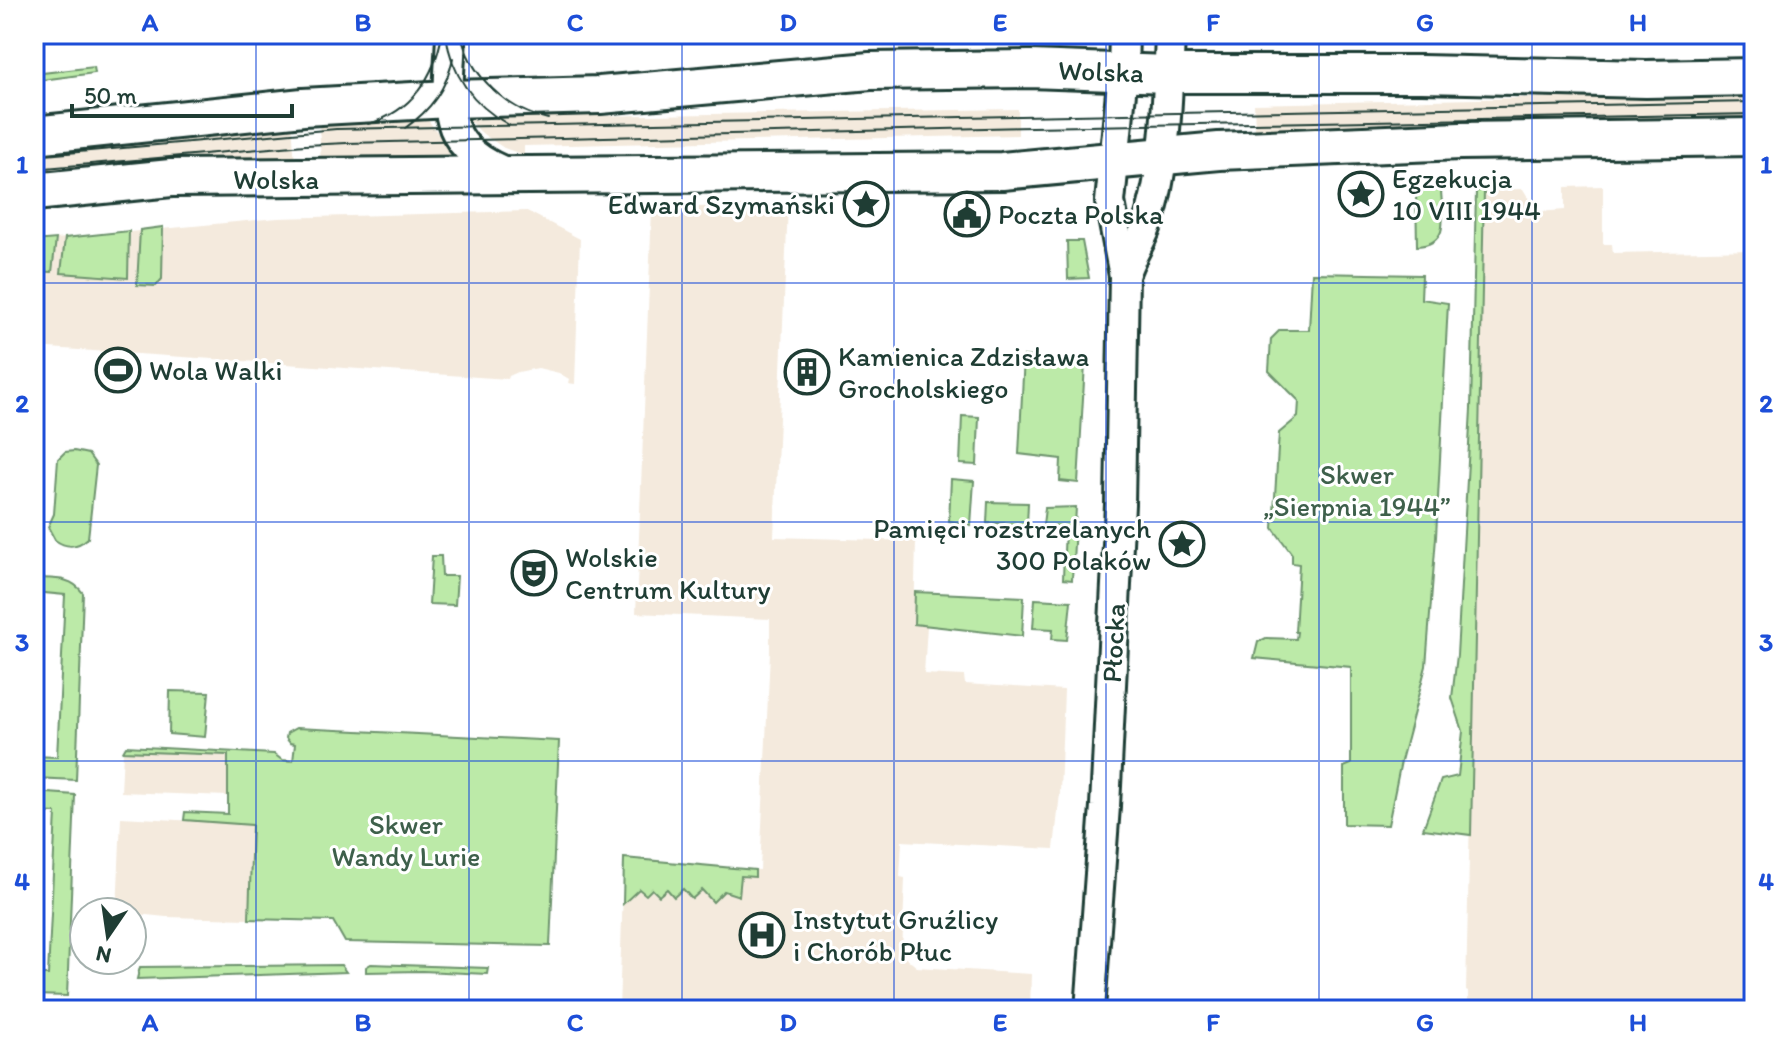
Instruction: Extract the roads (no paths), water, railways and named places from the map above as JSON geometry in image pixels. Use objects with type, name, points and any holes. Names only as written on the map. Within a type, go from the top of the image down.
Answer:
[{"type":"main road","name":"Wolska","points":[[34,135],[303,107],[600,95],[870,71],[1030,69],[1168,74],[1422,74],[1646,79],[1754,77]]},
{"type":"main road","name":"Wolska","points":[[34,192],[171,178],[1002,171],[1219,151],[1460,141],[1754,137]]},
{"type":"street","points":[[449,99],[451,34]]},
{"type":"street","name":"Płocka","points":[[1090,1010],[1105,806],[1120,504],[1124,276],[1110,214],[1124,34]]},
{"type":"street","name":"Płocka","points":[[1124,276],[1148,224],[1155,199],[1170,34]]},
{"type":"street","name":"Wolska","points":[[449,99],[450,116],[457,134],[469,151],[484,164],[518,177]]},
{"type":"tram line","points":[[368,124],[397,111],[418,91],[434,65],[442,34]]},
{"type":"tram line","points":[[446,34],[453,63],[466,87],[485,108],[509,125]]},
{"type":"tram line","points":[[461,34],[472,63],[492,89],[519,108],[548,119]]},
{"type":"tram line","points":[[405,128],[436,98],[453,58]]},
{"type":"tram line","points":[[34,156],[336,129],[1754,102]]},
{"type":"tram line","points":[[34,169],[347,143],[1754,114]]},
{"type":"place","name":"Egzekucja 10 VIII 1944","points":[[1361,194]]},
{"type":"place","name":"Edward Szymański","points":[[866,204]]},
{"type":"place","name":"Poczta Polska","points":[[967,214]]},
{"type":"place","name":"Wola Walki","points":[[118,370]]},
{"type":"place","name":"Kamienica Zdzisława Grocholskiego","points":[[807,372]]},
{"type":"place","name":"Pamięci rozstrzelanych 300 Polaków","points":[[1182,544]]},
{"type":"place","name":"Wolskie Centrum Kultury","points":[[534,573]]},
{"type":"place","name":"Instytut Gruźlicy i Chorób Płuc","points":[[762,935]]},
{"type":"park label","name":"Skwer „Sierpnia 1944”","points":[[1357,490]]},
{"type":"park label","name":"Skwer Wandy Lurie","points":[[406,840]]}]
